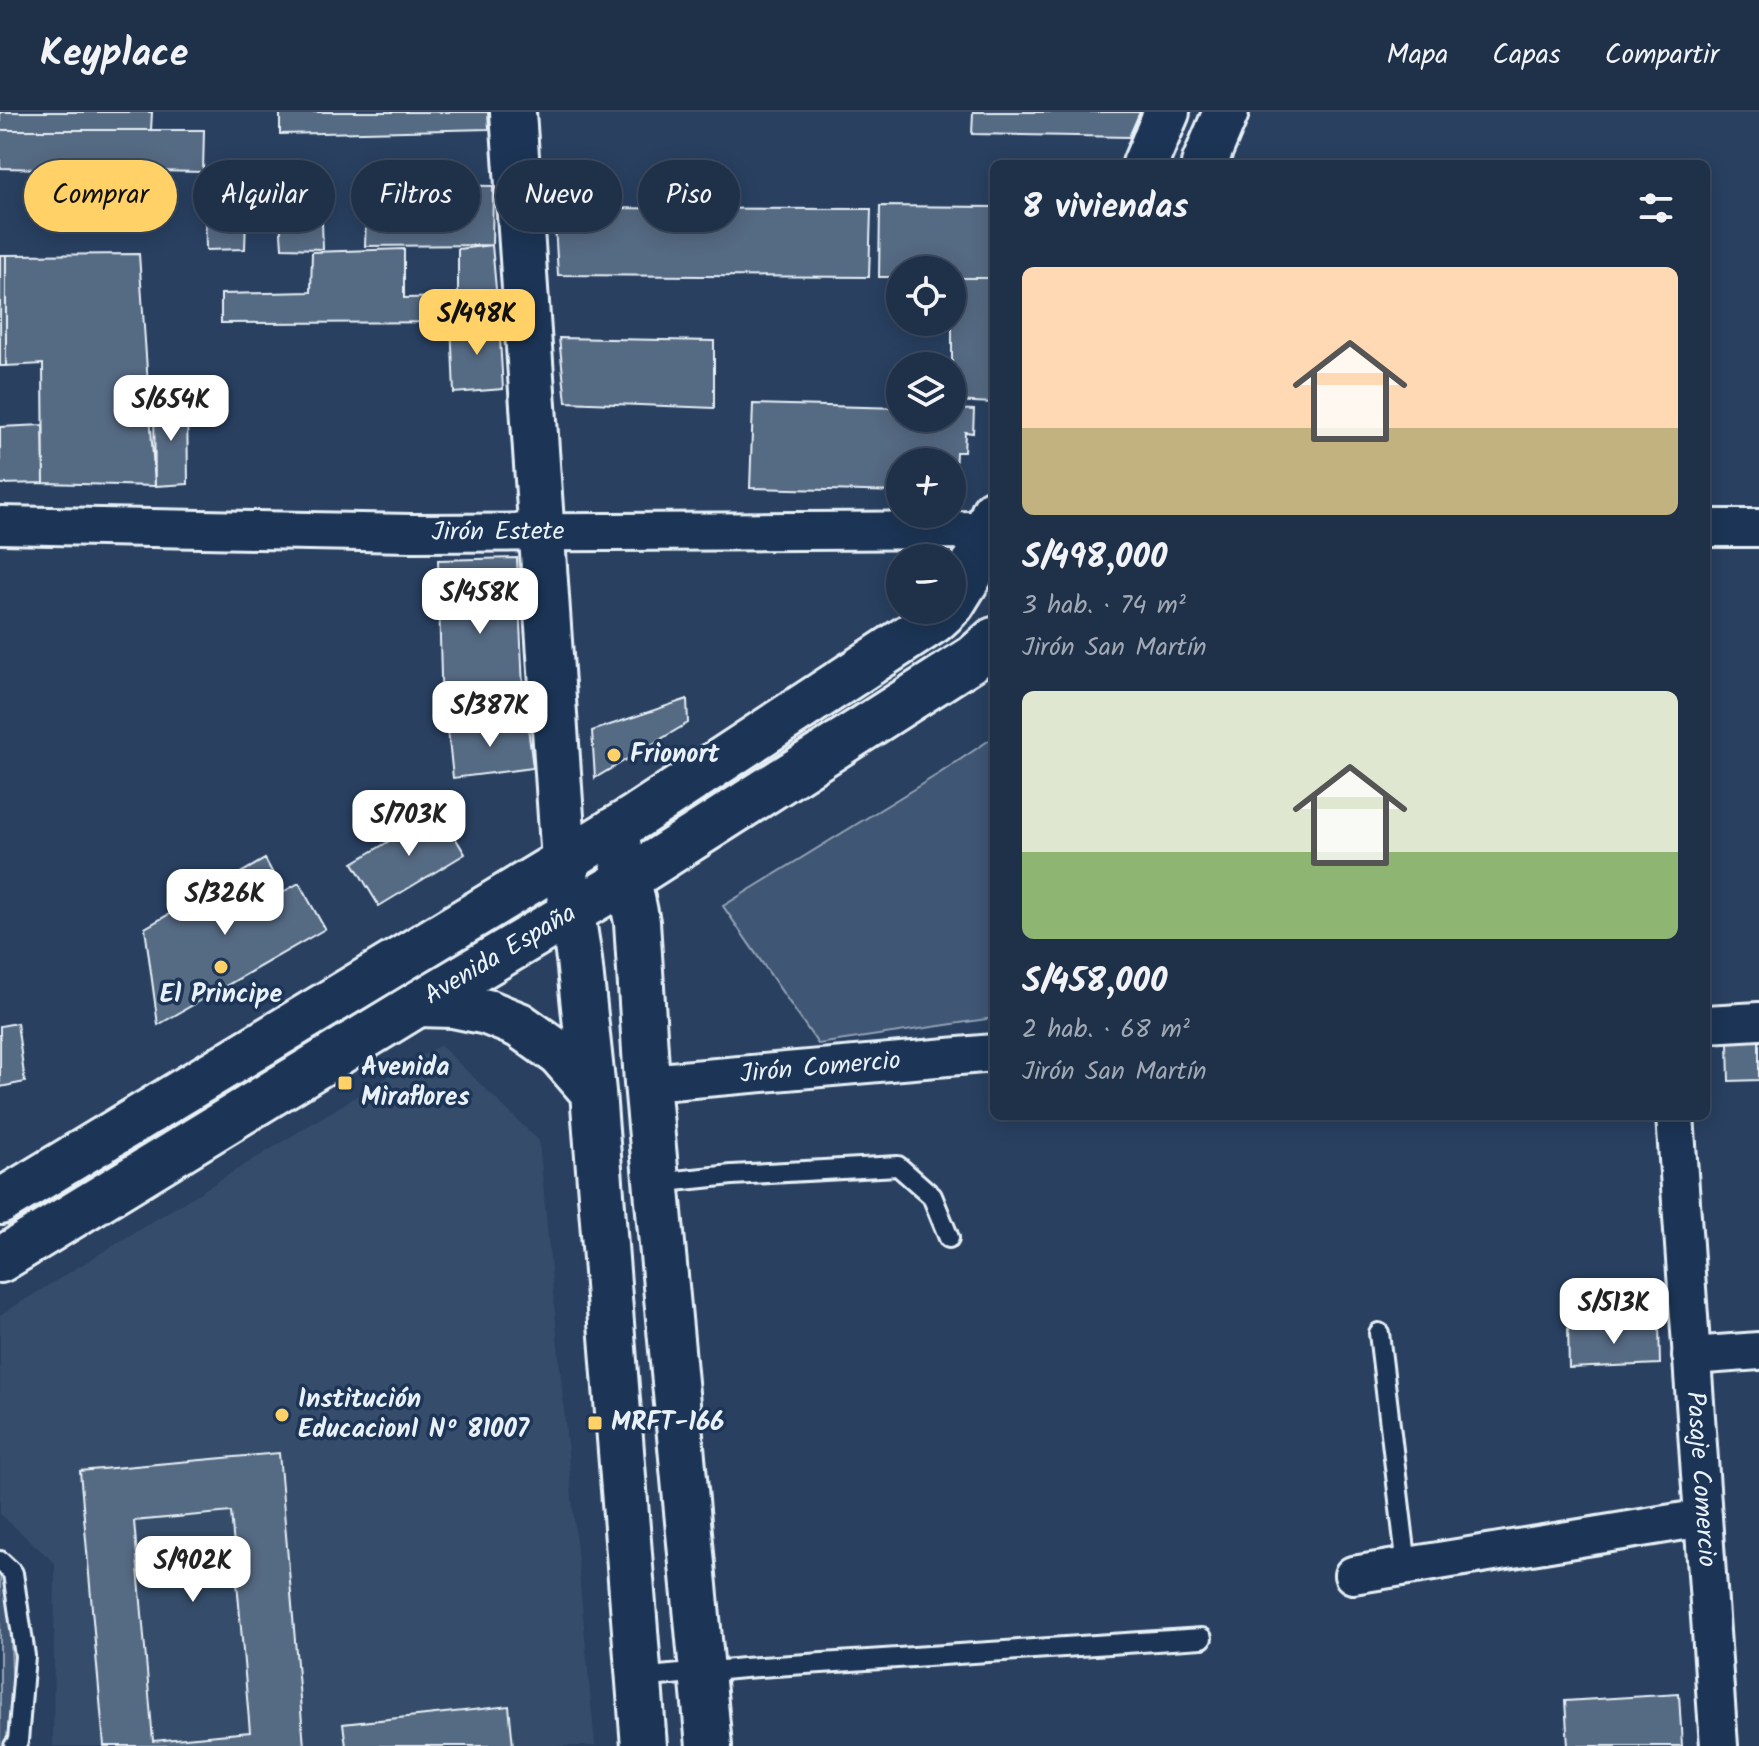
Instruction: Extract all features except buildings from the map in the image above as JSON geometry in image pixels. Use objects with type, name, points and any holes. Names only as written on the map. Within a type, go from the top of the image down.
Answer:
[{"type":"main road","points":[[513,112],[564,861],[579,959],[593,1092],[644,1746]]},
{"type":"main road","points":[[1147,160],[1167,112]]},
{"type":"main road","points":[[1206,160],[1226,112]]},
{"type":"main road","points":[[966,581],[990,526]]},
{"type":"main road","name":"Avenida España","points":[[0,1202],[614,830],[929,624]]},
{"type":"main road","name":"Avenida España","points":[[0,1260],[628,879],[975,657],[990,644]]},
{"type":"main road","points":[[614,830],[637,922],[647,1083],[709,1746]]},
{"type":"main road","points":[[418,1004],[453,1005],[487,1012],[519,1025],[560,1054],[593,1092]]},
{"type":"street","name":"Jirón Estete","points":[[0,525],[542,533],[990,524]]},
{"type":"street","points":[[1710,528],[1759,528]]},
{"type":"street","points":[[1710,1024],[1759,1021]]},
{"type":"street","name":"Jirón Comercio","points":[[647,1083],[990,1053]]},
{"type":"street","name":"Pasaje Comercio","points":[[1675,1120],[1719,1746]]},
{"type":"street","points":[[1691,1356],[1759,1351]]},
{"type":"street","points":[[1353,1575],[1703,1518]]},
{"type":"lane","points":[[656,1183],[732,1175],[898,1166],[932,1196],[949,1238]]},
{"type":"lane","points":[[1379,1333],[1407,1567]]},
{"type":"lane","points":[[0,1561],[13,1573],[25,1656],[18,1741],[14,1746]]},
{"type":"lane","points":[[639,1678],[744,1668],[1202,1638]]},
{"type":"shaded area","points":[[990,740],[990,1019],[818,1044],[723,906]]},
{"type":"shaded area","name":"Institución EducacionI Nº 81007","points":[[440,1045],[539,1141],[595,1746],[53,1746],[55,1563],[0,1514],[0,1315]]},
{"type":"shaded area","points":[[0,1570],[9,1577],[14,1738],[4,1746],[0,1746]]},
{"type":"place","name":"Frionort","points":[[614,755]]},
{"type":"place","name":"El Principe","points":[[221,967]]},
{"type":"place","name":"Avenida Miraflores","points":[[345,1083]]},
{"type":"place","name":"Institución EducacionI Nº 81007","points":[[282,1415]]},
{"type":"place","name":"MRFT-166","points":[[595,1423]]}]
